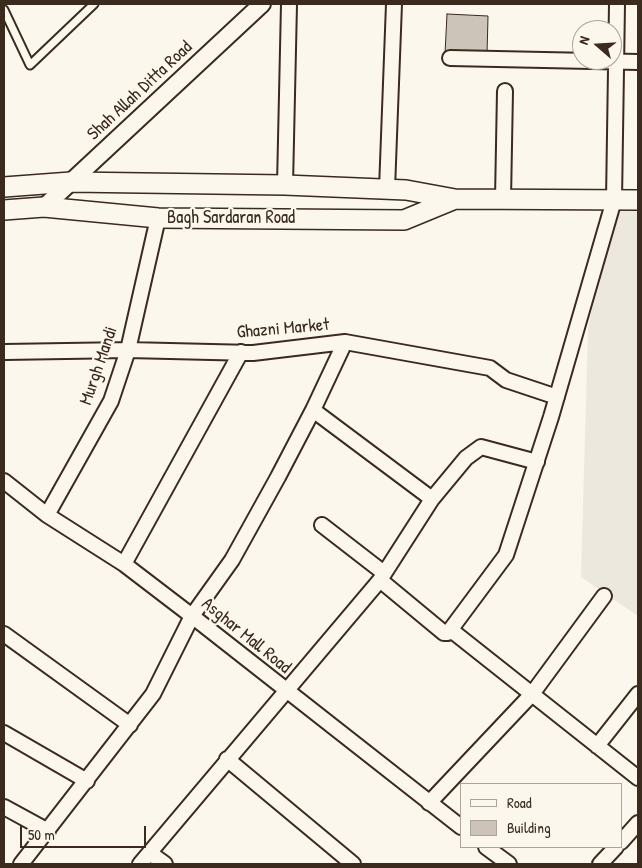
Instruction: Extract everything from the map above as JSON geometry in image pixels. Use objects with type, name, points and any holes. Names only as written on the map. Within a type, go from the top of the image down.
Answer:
[{"type":"main road","name":"Bagh Sardaran Road","points":[[4,187],[71,182],[285,185],[406,190],[455,199],[638,200]]},
{"type":"main road","points":[[285,185],[286,217]]},
{"type":"main road","name":"Bagh Sardaran Road","points":[[4,210],[44,207],[158,218],[286,217],[404,220],[455,199]]},
{"type":"street","name":"Shah Allah Ditta Road","points":[[44,207],[262,4]]},
{"type":"street","points":[[285,185],[289,4]]},
{"type":"street","points":[[386,189],[394,4]]},
{"type":"street","points":[[617,4],[617,20]]},
{"type":"street","points":[[450,58],[572,61]]},
{"type":"street","points":[[622,62],[638,62]]},
{"type":"street","points":[[322,525],[382,576],[444,633],[451,630],[506,555],[557,398],[614,200],[616,70]]},
{"type":"street","points":[[503,199],[505,91]]},
{"type":"street","name":"Murgh Mandi","points":[[47,515],[111,401],[128,350],[158,218]]},
{"type":"street","points":[[22,864],[153,694],[192,616],[232,560],[313,410],[345,342]]},
{"type":"street","name":"Ghazni Market","points":[[4,352],[128,350],[241,352],[345,342],[490,368],[506,380],[557,398]]},
{"type":"street","points":[[124,564],[241,352]]},
{"type":"street","points":[[313,410],[432,499]]},
{"type":"street","points":[[140,864],[382,576],[432,499],[466,458],[481,447],[537,462]]},
{"type":"street","name":"Asghar Mall Road","points":[[4,481],[47,515],[124,564],[192,616],[284,691],[460,826]]},
{"type":"street","points":[[429,803],[532,694],[604,596]]},
{"type":"street","points":[[451,630],[638,778]]},
{"type":"street","points":[[4,634],[130,725]]},
{"type":"street","points":[[597,746],[638,694]]},
{"type":"street","points":[[4,733],[87,781]]},
{"type":"street","points":[[228,759],[353,864]]},
{"type":"street","points":[[4,806],[48,831]]},
{"type":"street","points":[[622,841],[638,823]]},
{"type":"street","points":[[487,848],[509,864]]},
{"type":"street","points":[[600,864],[615,848]]},
{"type":"street","points":[[150,853],[166,864]]},
{"type":"lane","points":[[4,10],[6,21],[30,65],[94,4]]},
{"type":"shaded area","points":[[614,200],[638,200],[638,616],[581,577],[588,329]]},
{"type":"building","points":[[447,14],[488,16],[487,55],[445,54]]}]
